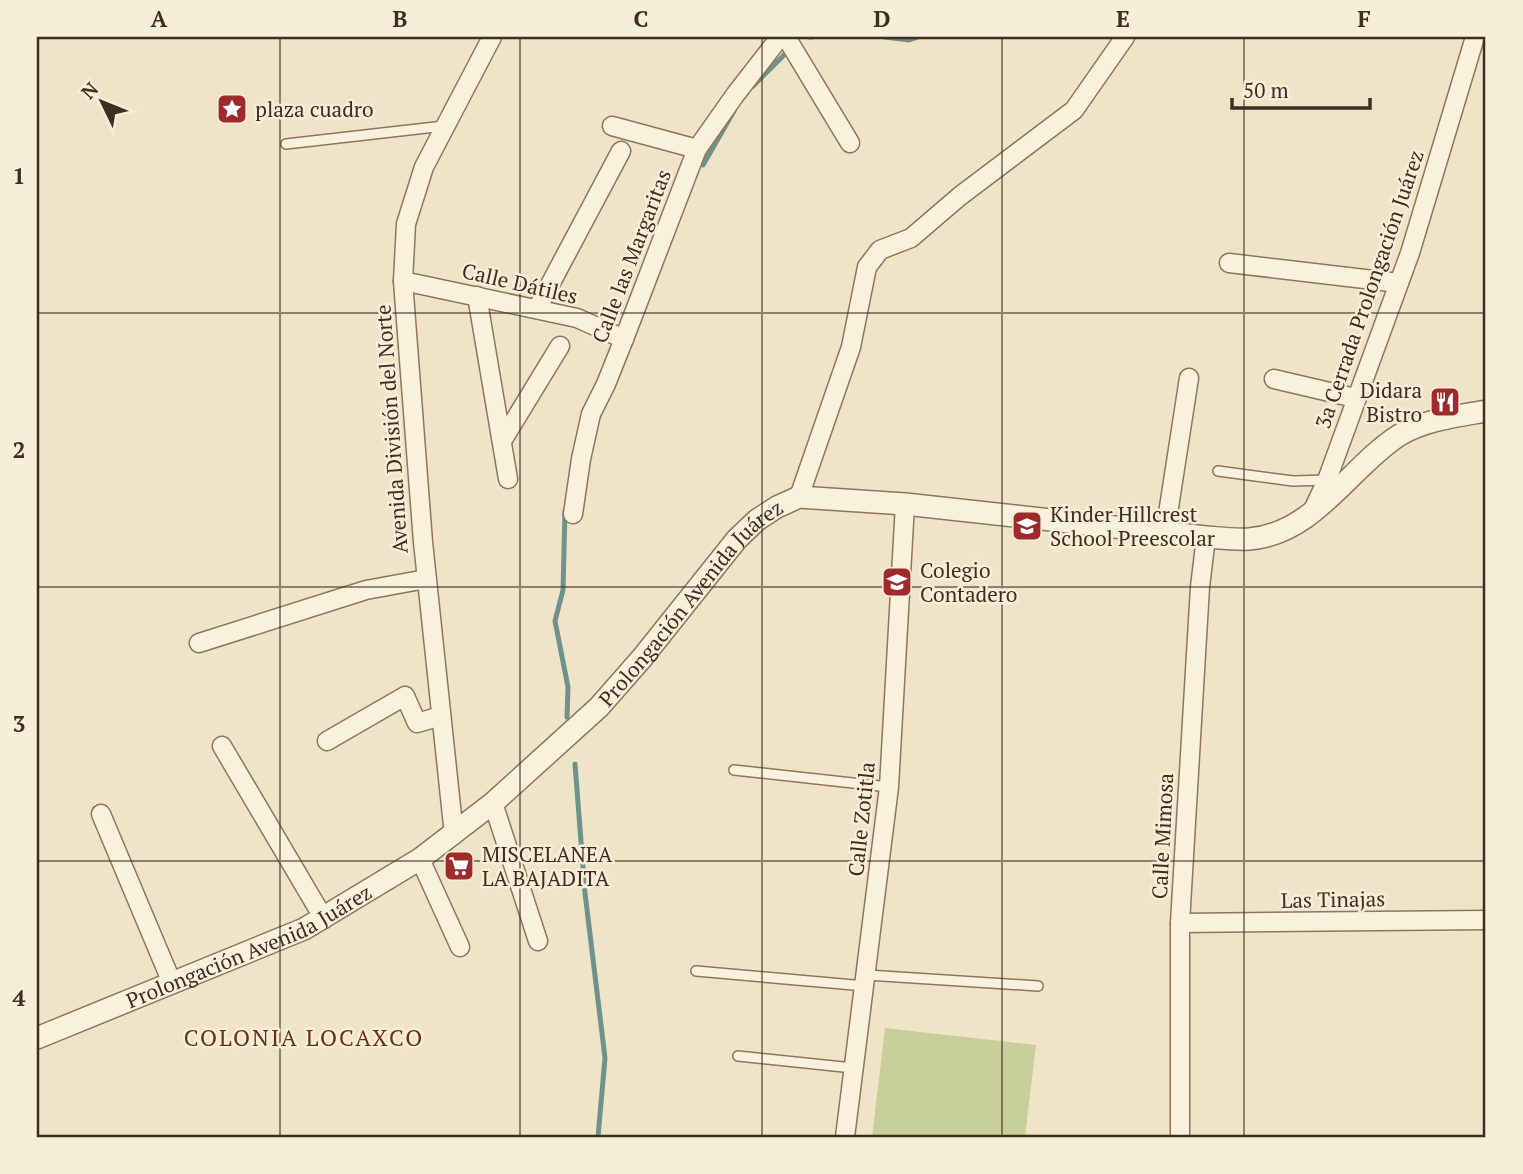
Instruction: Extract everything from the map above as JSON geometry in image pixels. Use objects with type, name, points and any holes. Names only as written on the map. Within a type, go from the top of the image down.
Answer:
[{"type":"street","name":"Avenida División del Norte","points":[[454,835],[426,579],[403,281],[406,224],[424,167],[492,37]]},
{"type":"street","name":"Calle las Margaritas","points":[[573,514],[591,414],[624,339],[697,149],[734,94],[780,37]]},
{"type":"street","points":[[786,37],[850,143]]},
{"type":"street","points":[[799,497],[851,347],[867,267],[880,250],[911,238],[960,196],[1074,110],[1125,37]]},
{"type":"street","name":"3a Cerrada Prolongación Juárez","points":[[1311,513],[1326,480],[1399,283],[1475,37]]},
{"type":"street","points":[[612,126],[697,149]]},
{"type":"street","points":[[537,309],[621,151]]},
{"type":"street","points":[[1229,263],[1399,283]]},
{"type":"street","name":"Calle Dátiles","points":[[403,281],[578,318],[624,339]]},
{"type":"street","points":[[477,296],[508,479]]},
{"type":"street","points":[[502,441],[560,346]]},
{"type":"street","points":[[1165,533],[1189,378]]},
{"type":"street","points":[[1274,379],[1355,398]]},
{"type":"street","name":"Prolongación Avenida Juárez","points":[[37,1038],[304,929],[320,912],[421,859],[493,803],[599,707],[642,658],[737,539],[777,507],[799,497],[905,504],[1165,533],[1251,539],[1282,530],[1311,513],[1400,435],[1442,419],[1486,411]]},
{"type":"street","name":"Calle Zotitla","points":[[845,1137],[889,787],[905,504]]},
{"type":"street","name":"Calle Mimosa","points":[[1180,1137],[1180,923],[1200,587],[1206,537]]},
{"type":"street","points":[[200,643],[366,590],[426,579]]},
{"type":"street","points":[[327,741],[405,696],[417,723],[440,716]]},
{"type":"street","points":[[222,746],[320,912]]},
{"type":"street","points":[[493,803],[538,940]]},
{"type":"street","points":[[101,814],[172,983]]},
{"type":"street","points":[[421,859],[460,947]]},
{"type":"street","name":"Las Tinajas","points":[[1180,923],[1486,919]]},
{"type":"lane","points":[[286,144],[445,126]]},
{"type":"lane","points":[[1218,471],[1293,481],[1326,480]]},
{"type":"lane","points":[[734,770],[889,787]]},
{"type":"lane","points":[[696,971],[1038,986]]},
{"type":"lane","points":[[737,1056],[853,1068]]},
{"type":"green space","points":[[885,1028],[1036,1045],[1025,1137],[872,1137]]},
{"type":"waterway","points":[[885,37],[909,40],[918,37]]},
{"type":"waterway","points":[[753,86],[785,54]]},
{"type":"waterway","points":[[703,165],[734,111]]},
{"type":"waterway","points":[[565,511],[563,590],[555,621],[568,687],[567,717]]},
{"type":"waterway","points":[[575,764],[585,893],[605,1058],[598,1137]]},
{"type":"place","name":"plaza cuadro","points":[[232,109]]},
{"type":"place","name":"Didara Bistro","points":[[1445,402]]},
{"type":"place","name":"Kinder Hillcrest School Preescolar","points":[[1027,526]]},
{"type":"place","name":"Colegio Contadero","points":[[897,582]]},
{"type":"place","name":"MISCELANEA LA BAJADITA","points":[[459,866]]},
{"type":"district","name":"COLONIA LOCAXCO","points":[[304,1037]]}]
